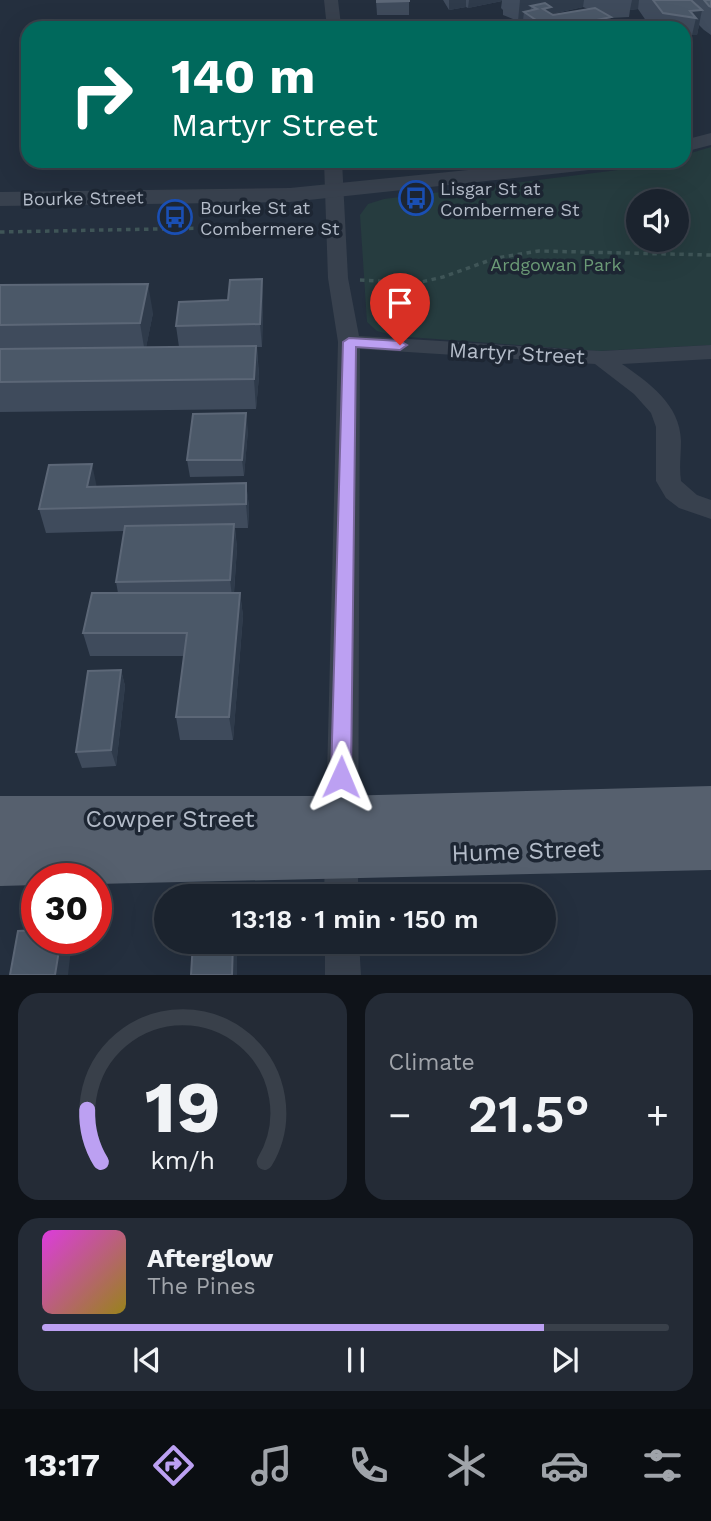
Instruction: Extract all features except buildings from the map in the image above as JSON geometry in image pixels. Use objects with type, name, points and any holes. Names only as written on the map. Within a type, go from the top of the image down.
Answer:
[{"type":"main road","name":"Hume Street","points":[[340,857],[711,809]]},
{"type":"main road","name":"Cowper Street","points":[[0,819],[340,857]]},
{"type":"main road","name":"Hume Street","points":[[340,857],[711,846]]},
{"type":"main road","name":"Cowper Street","points":[[0,860],[340,857]]},
{"type":"street","points":[[331,0],[333,21]]},
{"type":"street","points":[[691,144],[711,139]]},
{"type":"street","points":[[333,168],[338,278],[349,342],[340,857]]},
{"type":"street","name":"Bourke Street","points":[[0,199],[334,192],[553,168]]},
{"type":"street","name":"Martyr Street","points":[[349,342],[601,358],[711,352]]},
{"type":"street","name":"Martyr Street","points":[[601,358],[649,397],[662,412],[667,430],[667,480],[675,492],[690,504],[711,510]]},
{"type":"street","points":[[342,954],[343,975]]},
{"type":"path","points":[[0,232],[334,225]]},
{"type":"path","points":[[338,278],[417,283],[496,258],[539,251],[711,255]]},
{"type":"green space","name":"Ardgowan Park","points":[[711,147],[711,345],[599,351],[395,336],[377,331],[367,322],[360,215],[368,204],[384,199],[630,168],[691,168],[691,153]]},
{"type":"place","name":"Lisgar St at Combermere St","points":[[416,198]]},
{"type":"place","name":"Bourke St at Combermere St","points":[[175,217]]},
{"type":"route","points":[[341,777],[349,342],[400,345]]}]
